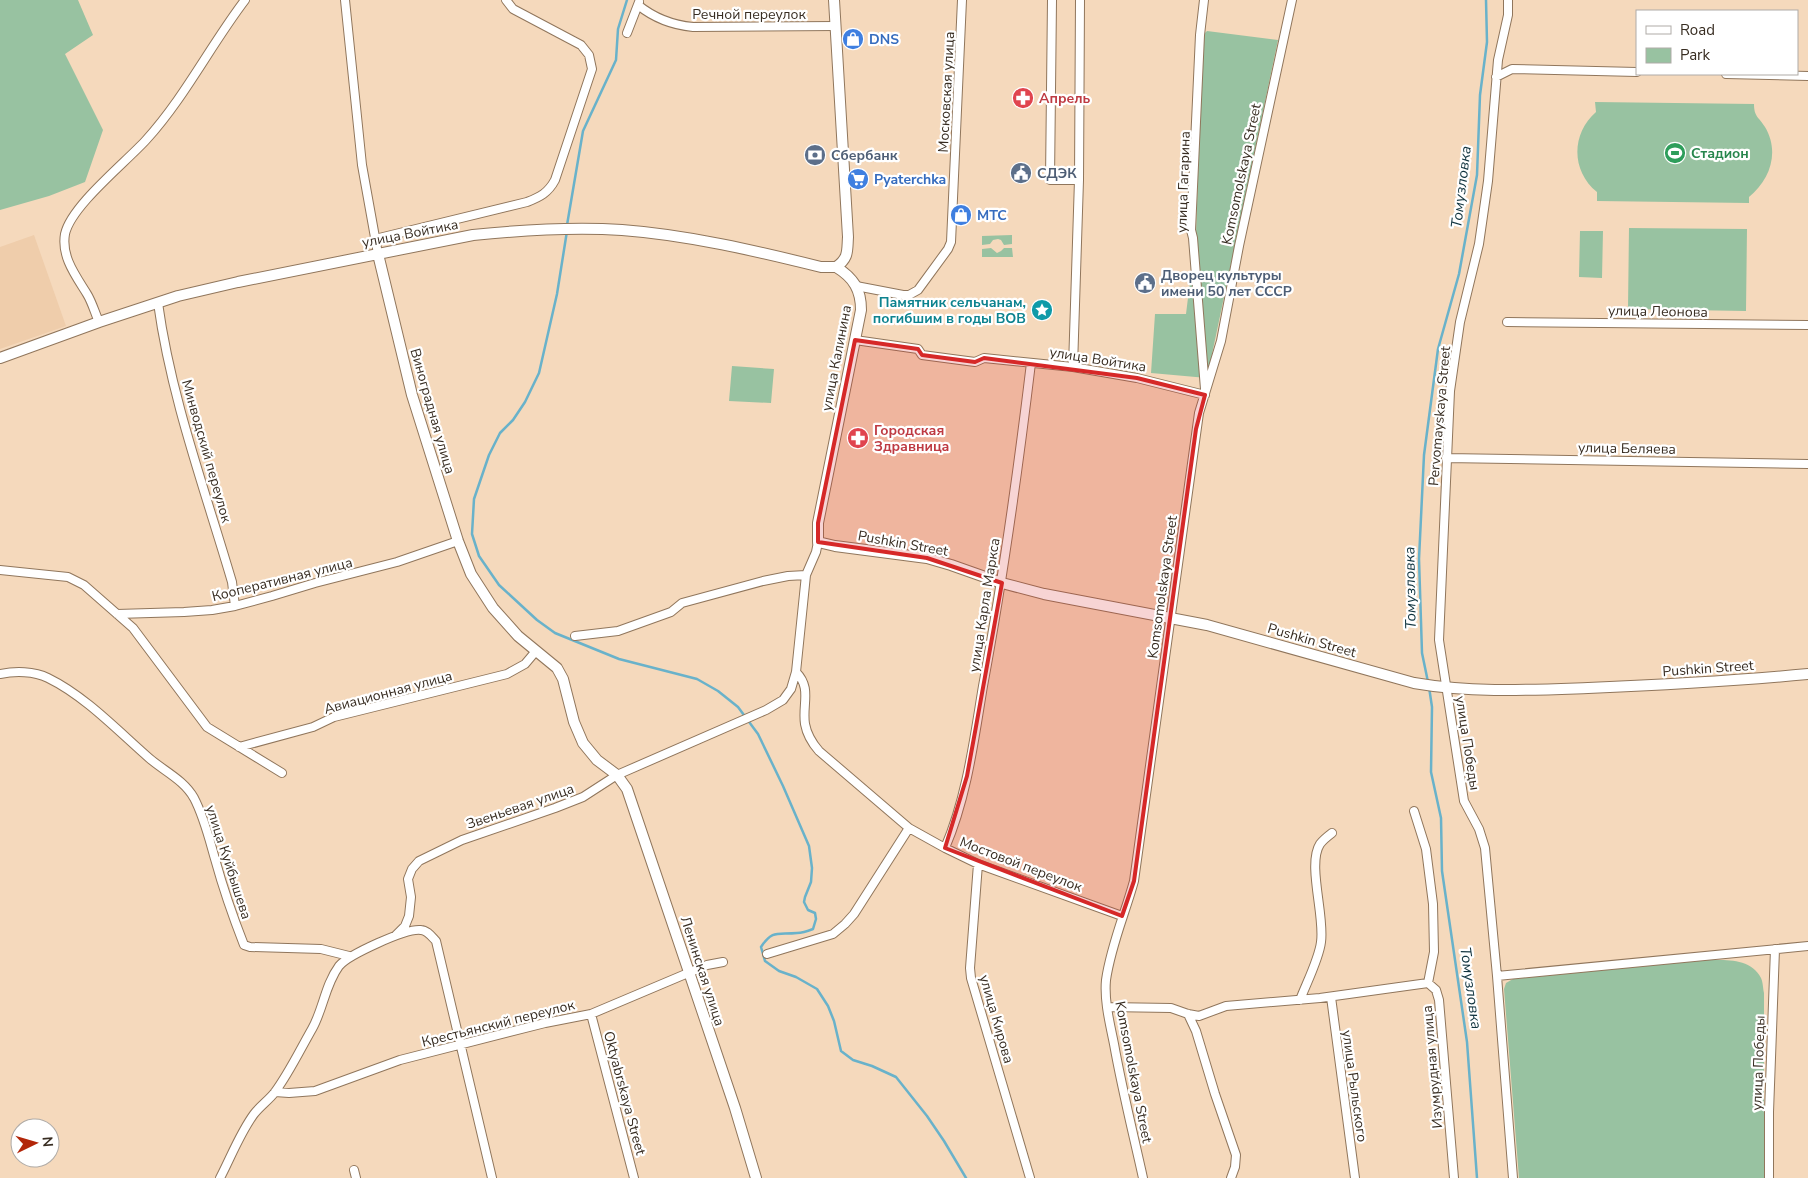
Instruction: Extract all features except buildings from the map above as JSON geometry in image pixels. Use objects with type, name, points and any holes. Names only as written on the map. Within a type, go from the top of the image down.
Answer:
[{"type":"main road","points":[[834,0],[848,237],[847,254],[844,262],[836,267]]},
{"type":"main road","name":"улица Войтика","points":[[0,358],[158,302],[219,286],[473,235],[532,229],[622,230],[691,238],[821,267],[836,267]]},
{"type":"main road","name":"Виноградная улица","points":[[378,254],[412,395],[458,541],[471,574],[493,608],[518,636],[557,668],[563,679],[574,722],[583,743],[597,760],[617,775]]},
{"type":"main road","name":"улица Калинина","points":[[818,542],[818,523],[861,310],[861,298],[856,286],[847,273],[836,267]]},
{"type":"main road","name":"Pushkin Street","points":[[818,542],[926,558],[1002,583],[1087,603],[1225,630],[1414,683],[1445,688],[1515,690],[1670,685],[1808,674]]},
{"type":"main road","name":"Ленинская улица","points":[[617,775],[627,789],[634,808],[735,1108],[756,1178]]},
{"type":"street","points":[[99,322],[87,295],[74,275],[68,261],[65,235],[70,221],[81,205],[146,140],[179,100],[231,18],[245,0]]},
{"type":"street","name":"Виноградная улица","points":[[345,0],[362,165],[378,254]]},
{"type":"street","points":[[375,240],[527,202],[550,190],[592,69],[589,55],[581,45],[513,9],[506,0]]},
{"type":"street","name":"Московская улица","points":[[856,286],[910,295],[918,290],[951,242],[962,0]]},
{"type":"street","points":[[1052,0],[1050,180],[1079,180]]},
{"type":"street","points":[[1073,368],[1079,180],[1080,0]]},
{"type":"street","name":"улица Гагарина","points":[[1204,0],[1200,41],[1191,230],[1194,238],[1205,395]]},
{"type":"street","name":"Komsomolskaya Street","points":[[1143,1178],[1122,1089],[1107,1007],[1106,981],[1113,944],[1134,881],[1199,413],[1221,341],[1239,246],[1292,0]]},
{"type":"street","name":"Pervomayskaya Street","points":[[1445,688],[1439,640],[1450,392],[1460,322],[1479,244],[1488,181],[1498,60],[1508,15],[1508,0]]},
{"type":"street","points":[[627,34],[639,2]]},
{"type":"street","name":"Речной переулок","points":[[639,2],[646,12],[675,26],[836,26]]},
{"type":"street","points":[[1496,77],[1512,68],[1636,72]]},
{"type":"street","points":[[1767,75],[1808,76]]},
{"type":"street","name":"Минводский переулок","points":[[158,302],[164,343],[176,393],[232,582],[235,606]]},
{"type":"street","name":"улица Леонова","points":[[1508,322],[1808,325]]},
{"type":"street","name":"улица Войтика","points":[[854,340],[918,349],[922,355],[975,362],[984,358],[1032,363],[1137,378],[1205,395]]},
{"type":"street","name":"улица Карла Маркса","points":[[945,848],[953,830],[967,776],[1002,583],[1032,363]]},
{"type":"street","name":"улица Беляева","points":[[1446,458],[1808,464]]},
{"type":"street","name":"Кооперативная улица","points":[[118,614],[184,612],[235,606],[398,562],[458,541]]},
{"type":"street","name":"улица Калинина","points":[[729,726],[758,714],[783,700],[791,689],[796,672],[806,575],[816,552],[818,542]]},
{"type":"street","points":[[0,570],[68,577],[84,585],[133,628],[207,727],[282,773]]},
{"type":"street","points":[[575,636],[618,631],[671,612],[682,603],[763,581],[806,575]]},
{"type":"street","name":"Авиационная улица","points":[[239,747],[313,727],[334,717],[507,674],[525,664],[536,651]]},
{"type":"street","name":"улица Куйбышева","points":[[0,674],[9,672],[37,674],[49,678],[74,694],[186,786],[201,814],[244,945],[250,947],[321,949],[349,956]]},
{"type":"street","name":"Мостовой переулок","points":[[796,672],[803,679],[806,686],[805,725],[809,738],[819,752],[909,828],[978,864],[1122,916]]},
{"type":"street","name":"улица Победы","points":[[1445,688],[1464,800],[1479,829],[1485,848],[1513,1178]]},
{"type":"street","name":"Звеньевая улица","points":[[396,936],[405,926],[409,916],[411,897],[408,879],[412,869],[419,861],[462,840],[584,797],[617,775],[729,726]]},
{"type":"street","points":[[1107,1007],[1171,1008],[1199,1016],[1226,1006],[1331,997],[1428,983],[1434,952],[1433,904],[1426,849],[1414,811]]},
{"type":"street","points":[[767,954],[833,934],[845,924],[854,914],[909,828]]},
{"type":"street","points":[[1300,1000],[1321,944],[1322,930],[1316,869],[1318,850],[1321,842],[1332,833]]},
{"type":"street","name":"улица Кирова","points":[[978,864],[970,968],[971,978],[1030,1178]]},
{"type":"street","points":[[220,1178],[255,1112],[275,1092],[319,1016],[332,978],[339,966],[349,956],[396,936],[421,930],[428,932],[436,941],[492,1178]]},
{"type":"street","points":[[1497,976],[1808,946]]},
{"type":"street","name":"улица Победы","points":[[1769,1178],[1769,1112],[1775,949]]},
{"type":"street","name":"Крестьянский переулок","points":[[275,1092],[315,1091],[400,1060],[545,1023],[591,1014],[707,965],[723,962]]},
{"type":"street","name":"Изумрудная улица","points":[[1428,983],[1436,990],[1439,1000],[1454,1178]]},
{"type":"street","name":"улица Рыльского","points":[[1331,997],[1356,1178]]},
{"type":"street","name":"Oktyabrskaya Street","points":[[591,1014],[634,1178]]},
{"type":"street","points":[[1188,1014],[1196,1031],[1236,1155],[1235,1167],[1231,1178]]},
{"type":"street","points":[[354,1170],[356,1178]]},
{"type":"highlighted area","points":[[855,340],[918,349],[922,355],[975,362],[984,358],[1137,378],[1205,395],[1196,429],[1134,881],[1122,916],[945,848],[967,776],[1002,583],[927,558],[818,542],[818,523]]},
{"type":"shaded area","points":[[34,235],[66,326],[0,349],[0,247]]},
{"type":"green space","points":[[0,0],[78,0],[93,35],[65,54],[103,130],[85,182],[49,196],[0,210]]},
{"type":"green space","points":[[1207,31],[1278,40],[1207,378],[1151,373],[1155,314],[1186,314],[1196,233],[1203,35]]},
{"type":"green space","points":[[1595,102],[1754,104],[1756,114],[1765,127],[1772,146],[1772,156],[1767,174],[1749,197],[1749,203],[1597,201],[1597,192],[1582,174],[1577,152],[1578,141],[1582,131],[1596,112]]},
{"type":"green space","points":[[1629,228],[1747,229],[1746,311],[1628,309]]},
{"type":"green space","points":[[1580,231],[1603,231],[1602,278],[1579,277]]},
{"type":"green space","points":[[1012,235],[1012,244],[1004,245],[998,239],[993,240],[990,244],[982,245],[982,236]]},
{"type":"green space","points":[[991,248],[997,253],[1004,248],[1012,248],[1013,257],[982,257],[982,249]]},
{"type":"green space","points":[[732,366],[774,369],[771,403],[729,401]]},
{"type":"green space","points":[[1708,960],[1730,960],[1745,964],[1757,971],[1762,981],[1764,993],[1764,1178],[1519,1178],[1504,989],[1506,983],[1513,979]]},
{"type":"waterway","points":[[567,225],[583,131],[616,60],[618,29],[627,0]]},
{"type":"waterway","name":"Томузловка","points":[[1428,682],[1422,653],[1419,559],[1424,455],[1438,349],[1459,274],[1477,175],[1480,95],[1487,42],[1486,0]]},
{"type":"waterway","points":[[567,231],[557,294],[539,373],[525,402],[513,420],[500,433],[489,455],[474,499],[472,534],[479,556],[499,585],[537,620],[555,633],[619,659],[697,679],[718,691],[738,707],[758,734],[783,786],[809,846],[812,868],[811,882],[804,902],[808,910],[815,913],[816,919],[813,929],[801,933],[773,935],[761,947],[765,961],[779,971],[796,977],[817,989],[828,1006],[834,1021],[841,1051],[853,1060],[896,1077],[927,1116],[966,1178]]},
{"type":"waterway","name":"Томузловка","points":[[1429,687],[1432,707],[1431,772],[1441,818],[1442,871],[1467,1042],[1477,1178]]},
{"type":"place","name":"DNS","points":[[853,39]]},
{"type":"place","name":"Апрель","points":[[1023,98]]},
{"type":"place","name":"Стадион","points":[[1675,153]]},
{"type":"place","name":"Сбербанк","points":[[815,155]]},
{"type":"place","name":"СДЭК","points":[[1021,173]]},
{"type":"place","name":"Pyaterchka","points":[[858,179]]},
{"type":"place","name":"МТС","points":[[961,215]]},
{"type":"place","name":"Дворец культуры имени 50 лет СССР","points":[[1145,283]]},
{"type":"place","name":"Памятник сельчанам, погибшим в годы ВОВ","points":[[1042,310]]},
{"type":"place","name":"Городская Здравница","points":[[858,438]]}]
